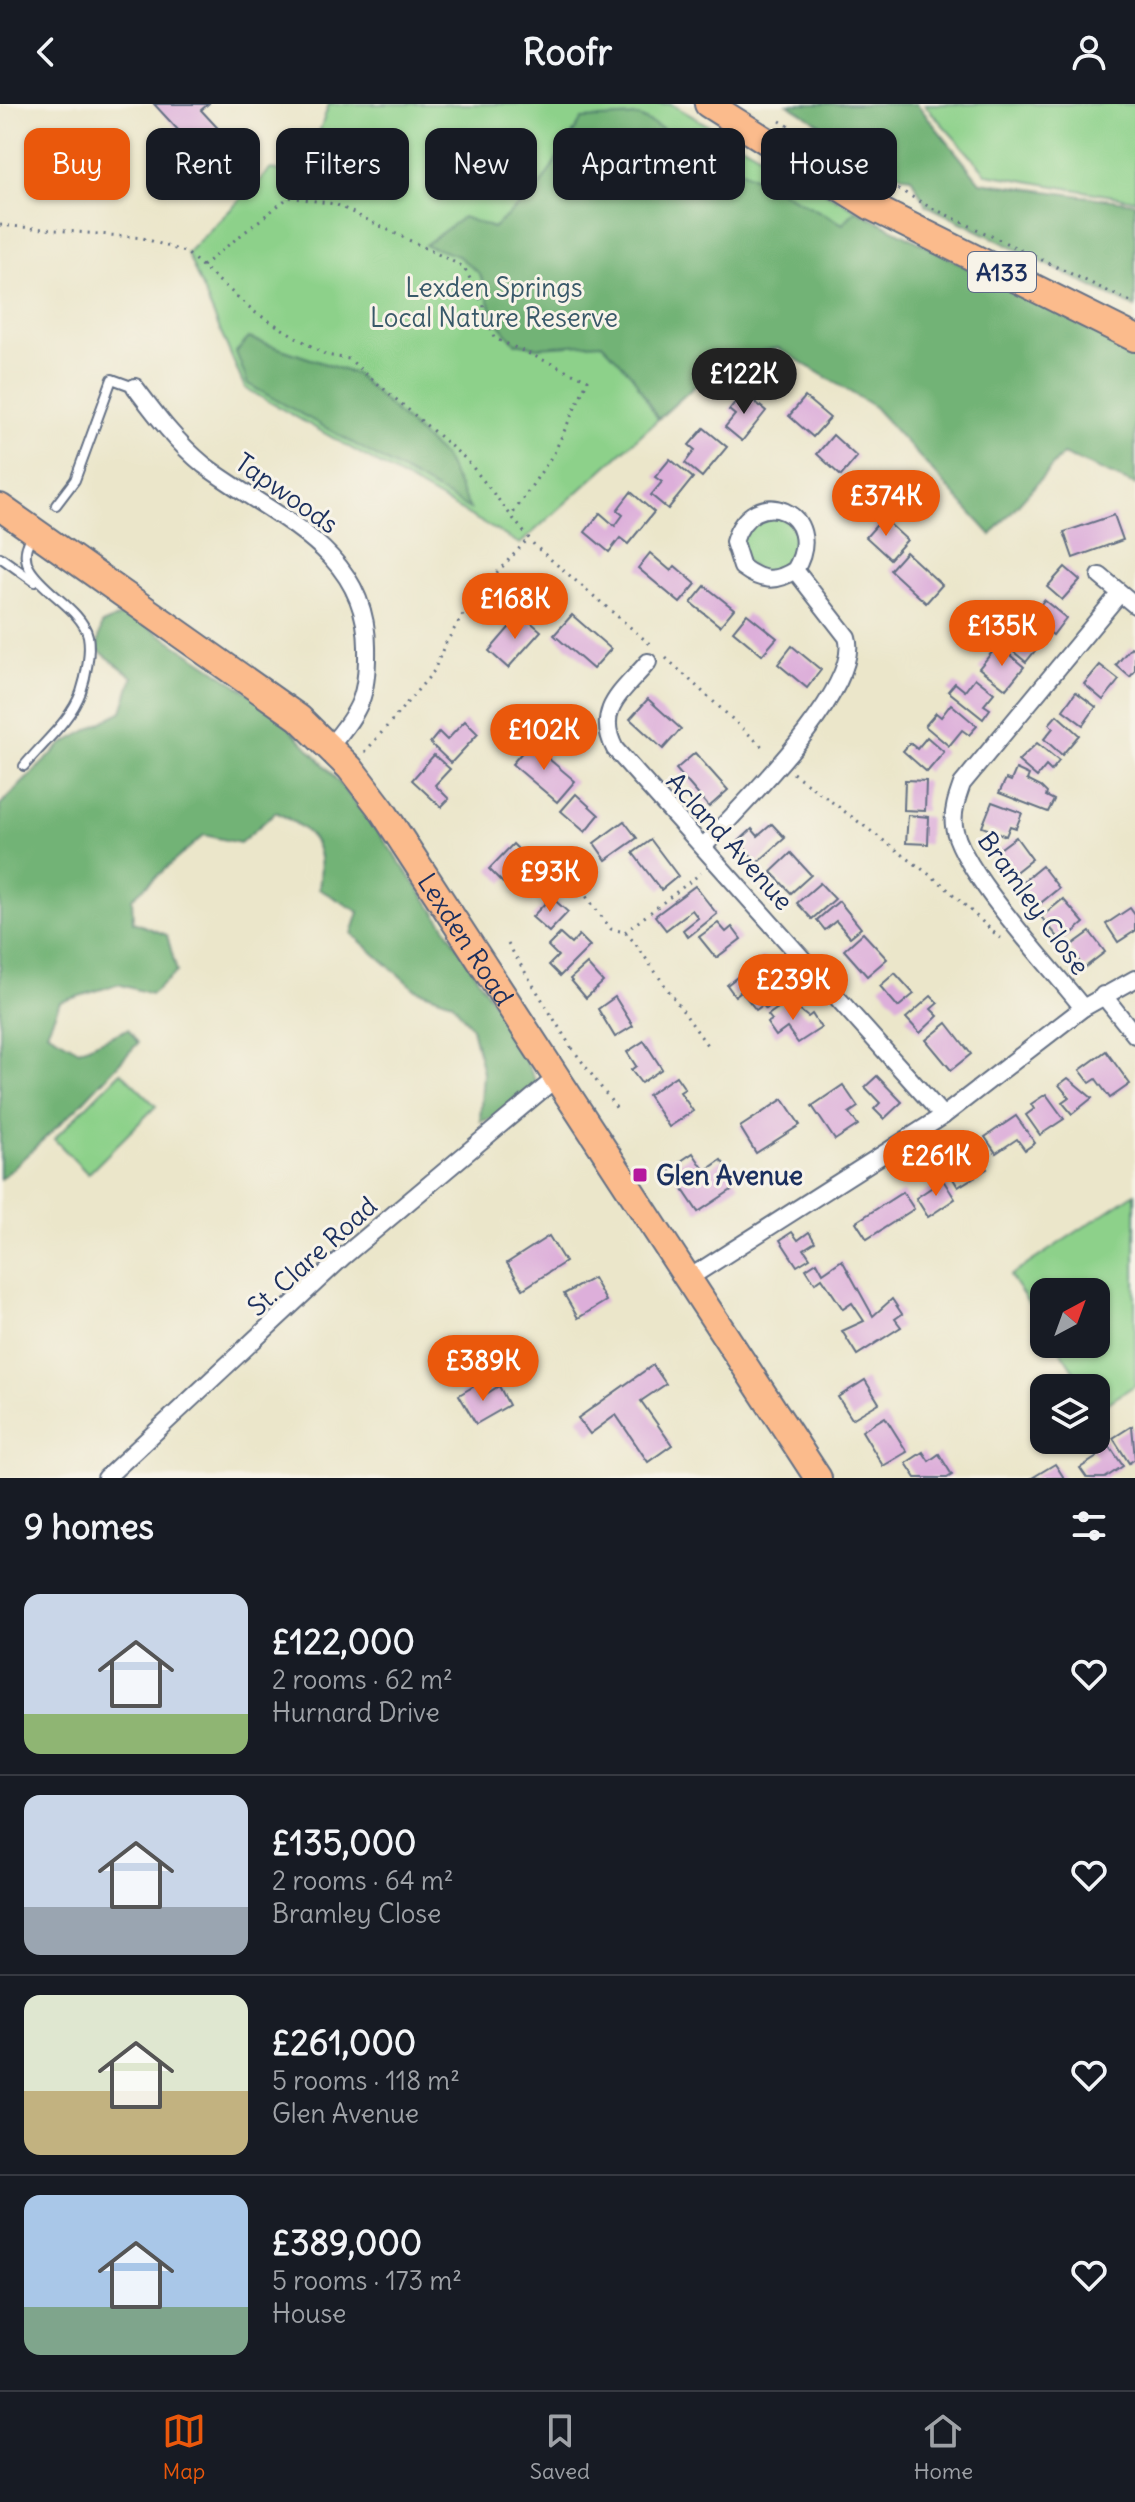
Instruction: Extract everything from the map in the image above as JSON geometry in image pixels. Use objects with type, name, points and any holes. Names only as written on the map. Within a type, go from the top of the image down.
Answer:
[{"type":"main road","name":"A133","points":[[708,104],[870,206],[1135,338]]},
{"type":"main road","name":"Lexden Road","points":[[0,507],[279,704],[330,746],[382,810],[559,1066],[689,1278],[818,1478]]},
{"type":"street","name":"Tapwoods","points":[[135,387],[174,437],[204,465],[302,529],[332,554],[352,583],[367,627],[368,684],[353,719],[330,746]]},
{"type":"street","points":[[778,509],[799,523],[806,543],[795,570],[783,578],[767,580],[742,567],[734,542],[745,517],[756,510],[778,509]]},
{"type":"street","points":[[704,846],[780,764],[827,704],[850,648],[833,616],[795,570]]},
{"type":"street","points":[[1100,576],[1135,605]]},
{"type":"street","name":"Bramley Close","points":[[1083,1008],[970,864],[953,825],[955,804],[962,784],[1120,593]]},
{"type":"street","name":"Acland Avenue","points":[[648,662],[606,716],[605,730],[615,749],[943,1116]]},
{"type":"street","points":[[689,1278],[943,1116],[1083,1008],[1135,979]]},
{"type":"street","points":[[1103,995],[1135,1035]]},
{"type":"street","name":"St. Clare Road","points":[[106,1478],[344,1256],[559,1066]]},
{"type":"lane","points":[[56,505],[75,480],[112,379],[135,387]]},
{"type":"lane","points":[[34,533],[24,546],[23,555],[40,585]]},
{"type":"lane","points":[[0,557],[40,585],[79,619],[88,635],[81,690],[72,710],[24,766]]},
{"type":"path","points":[[772,116],[926,205],[1135,304]]},
{"type":"path","points":[[202,266],[289,197],[335,204],[464,267],[483,304],[494,338],[588,380],[554,453],[511,516]]},
{"type":"path","points":[[0,225],[143,238],[187,253],[256,313],[326,355],[349,359],[467,460],[529,538],[780,764],[942,884],[1013,947]]},
{"type":"path","points":[[378,737],[434,671],[444,646],[473,598],[529,538]]},
{"type":"path","points":[[625,932],[638,918],[717,861]]},
{"type":"path","points":[[567,871],[611,929],[625,932],[709,1048]]},
{"type":"path","points":[[508,944],[571,1047],[617,1109]]},
{"type":"path","points":[[559,1066],[571,1047]]},
{"type":"green space","name":"Lexden Springs Local Nature Reserve","points":[[329,104],[671,104],[713,128],[553,128],[553,200],[745,200],[745,146],[761,156],[761,200],[839,200],[856,210],[727,357],[520,544],[245,388],[187,253],[240,200],[260,200],[260,180],[271,169],[276,170],[276,200],[409,200],[409,128],[321,128]]},
{"type":"green space","points":[[788,104],[917,104],[980,182],[1135,203],[1135,308],[926,205],[911,177],[897,172],[897,128],[826,128]]},
{"type":"green space","points":[[924,104],[1135,104],[1135,200],[987,174]]},
{"type":"green space","points":[[638,116],[661,128],[576,128],[582,119]]},
{"type":"green space","points":[[553,165],[553,200],[745,200],[745,172],[761,181],[761,200],[797,200],[843,224],[856,210],[1135,353],[1135,485],[1063,454],[991,535],[873,406],[778,348],[727,357],[658,419],[632,375],[602,343],[538,347],[515,343],[495,319],[480,274],[458,256],[425,245],[463,217],[493,228],[525,200],[537,200],[538,189]]},
{"type":"green space","points":[[249,338],[355,374],[444,457],[470,509],[248,384],[236,352]]},
{"type":"green space","points":[[769,515],[780,517],[789,524],[796,533],[796,555],[789,564],[780,571],[769,573],[758,571],[749,564],[742,555],[740,544],[742,533],[749,524],[758,517]]},
{"type":"green space","points":[[128,613],[269,706],[327,768],[379,833],[442,922],[511,1030],[538,1086],[506,1116],[480,1121],[483,1072],[472,1028],[452,1002],[415,989],[352,934],[359,912],[319,889],[320,861],[314,841],[300,826],[276,812],[240,843],[204,835],[132,898],[133,922],[167,935],[177,972],[151,994],[118,984],[60,1002],[47,1032],[79,1050],[128,1029],[138,1043],[78,1107],[0,1180],[0,805],[61,745],[122,711],[133,677],[97,649],[102,624]]},
{"type":"green space","points":[[121,1072],[156,1106],[88,1174],[54,1139]]},
{"type":"green space","points":[[1135,1193],[1135,1385],[1110,1402],[1110,1374],[1076,1374],[1065,1358],[1110,1358],[1110,1278],[1030,1278],[1030,1305],[1010,1276]]},
{"type":"building","points":[[154,104],[208,104],[201,110],[218,128],[176,128]]},
{"type":"building","points":[[743,392],[766,411],[742,441],[725,427],[735,415],[729,410]]},
{"type":"building","points":[[805,397],[830,418],[813,437],[789,416]]},
{"type":"building","points":[[704,428],[727,447],[702,477],[685,463],[695,450],[689,445]]},
{"type":"building","points":[[833,435],[857,457],[841,476],[817,454]]},
{"type":"building","points":[[670,459],[693,478],[668,509],[651,495],[662,482],[655,477]]},
{"type":"building","points":[[863,476],[887,497],[870,516],[846,495]]},
{"type":"building","points":[[631,492],[654,512],[628,544],[620,538],[609,552],[585,532],[600,513],[615,526],[623,515],[617,510]]},
{"type":"building","points":[[1114,515],[1123,540],[1073,558],[1064,532]]},
{"type":"building","points":[[883,518],[907,540],[890,559],[866,537]]},
{"type":"building","points":[[906,552],[942,585],[926,603],[890,570]]},
{"type":"building","points":[[650,553],[671,571],[675,566],[696,584],[680,603],[638,568]]},
{"type":"building","points":[[1065,567],[1080,580],[1062,600],[1047,587]]},
{"type":"building","points":[[705,586],[734,609],[720,626],[691,603]]},
{"type":"building","points":[[1044,600],[1066,618],[1053,635],[1031,618]]},
{"type":"building","points":[[521,614],[541,631],[508,668],[489,651]]},
{"type":"building","points":[[747,614],[777,638],[762,655],[733,631]]},
{"type":"building","points":[[572,615],[611,649],[593,669],[554,635]]},
{"type":"building","points":[[1025,628],[1042,642],[1026,662],[1009,648]]},
{"type":"building","points":[[792,646],[821,670],[807,688],[778,664]]},
{"type":"building","points":[[1131,647],[1135,650],[1135,671],[1130,677],[1116,665]]},
{"type":"building","points":[[994,650],[1000,655],[1004,650],[1024,667],[1006,689],[979,668]]},
{"type":"building","points":[[1100,665],[1119,680],[1103,700],[1084,684]]},
{"type":"building","points":[[975,678],[994,693],[984,705],[990,709],[983,719],[948,691],[955,683],[965,691]]},
{"type":"building","points":[[1076,692],[1096,707],[1083,725],[1063,710]]},
{"type":"building","points":[[648,699],[681,729],[663,749],[630,719]]},
{"type":"building","points":[[951,704],[977,726],[969,735],[962,730],[949,746],[925,726],[936,713],[941,717]]},
{"type":"building","points":[[1057,715],[1079,735],[1062,755],[1044,739],[1053,728],[1049,724]]},
{"type":"building","points":[[465,721],[478,734],[451,763],[430,743],[439,732],[447,740]]},
{"type":"building","points":[[927,737],[944,752],[927,772],[903,751],[910,743],[917,749]]},
{"type":"building","points":[[530,743],[575,781],[557,802],[512,764]]},
{"type":"building","points":[[1037,743],[1059,761],[1051,771],[1046,766],[1037,777],[1018,761]]},
{"type":"building","points":[[695,753],[728,790],[709,807],[676,769]]},
{"type":"building","points":[[434,755],[450,769],[435,785],[449,799],[441,807],[412,780]]},
{"type":"building","points":[[1016,769],[1029,775],[1027,780],[1041,787],[1046,796],[1054,800],[1048,812],[999,793],[1006,779],[1011,781]]},
{"type":"building","points":[[905,780],[926,781],[925,811],[904,810]]},
{"type":"building","points":[[576,794],[599,815],[585,832],[561,811]]},
{"type":"building","points":[[992,802],[1022,813],[1016,828],[1010,826],[1006,836],[982,827]]},
{"type":"building","points":[[908,815],[929,817],[928,844],[906,843]]},
{"type":"building","points":[[624,821],[637,838],[606,860],[594,843]]},
{"type":"building","points":[[772,824],[785,838],[757,863],[739,841],[752,829],[758,836]]},
{"type":"building","points":[[1016,837],[1032,859],[1013,874],[997,851]]},
{"type":"building","points":[[651,840],[678,876],[661,890],[633,853]]},
{"type":"building","points":[[513,844],[527,858],[503,883],[489,869]]},
{"type":"building","points":[[791,853],[811,875],[791,893],[771,872]]},
{"type":"building","points":[[1042,866],[1059,888],[1037,906],[1020,884]]},
{"type":"building","points":[[820,883],[835,899],[812,919],[797,903]]},
{"type":"building","points":[[695,886],[717,914],[688,937],[683,930],[698,918],[692,910],[666,930],[655,916]]},
{"type":"building","points":[[551,897],[568,912],[549,932],[532,917]]},
{"type":"building","points":[[1063,899],[1084,923],[1062,942],[1041,917]]},
{"type":"building","points":[[839,901],[861,928],[850,937],[836,921],[825,930],[817,920]]},
{"type":"building","points":[[1130,908],[1135,915],[1135,931],[1118,942],[1106,924]]},
{"type":"building","points":[[718,923],[726,932],[732,927],[741,939],[716,958],[699,937]]},
{"type":"building","points":[[1090,932],[1105,952],[1084,968],[1069,947]]},
{"type":"building","points":[[863,933],[887,959],[867,976],[844,950]]},
{"type":"building","points":[[560,934],[571,944],[579,935],[590,946],[560,976],[549,965],[558,956],[548,946]]},
{"type":"building","points":[[763,957],[770,966],[764,971],[784,995],[766,1009],[763,1005],[756,1010],[741,991],[735,996],[727,985]]},
{"type":"building","points":[[587,964],[603,982],[586,998],[570,979]]},
{"type":"building","points":[[895,973],[914,994],[898,1007],[880,986]]},
{"type":"building","points":[[931,996],[938,1003],[931,1009],[938,1016],[920,1033],[906,1018]]},
{"type":"building","points":[[615,997],[633,1026],[615,1037],[598,1009]]},
{"type":"building","points":[[788,1001],[808,1017],[812,1014],[821,1028],[798,1043],[787,1028],[776,1036],[767,1023],[772,1020],[768,1015]]},
{"type":"building","points":[[947,1023],[971,1054],[951,1070],[926,1040]]},
{"type":"building","points":[[644,1041],[662,1069],[641,1083],[631,1070],[636,1066],[627,1052]]},
{"type":"building","points":[[1106,1051],[1130,1084],[1110,1098],[1096,1079],[1090,1083],[1080,1070]]},
{"type":"building","points":[[676,1076],[685,1089],[680,1092],[693,1111],[669,1127],[648,1095]]},
{"type":"building","points":[[877,1076],[902,1102],[884,1119],[874,1109],[880,1103],[865,1087]]},
{"type":"building","points":[[1068,1078],[1092,1098],[1072,1114],[1062,1102],[1069,1097],[1059,1085]]},
{"type":"building","points":[[843,1085],[858,1107],[849,1113],[858,1125],[835,1140],[812,1106]]},
{"type":"building","points":[[1046,1094],[1064,1119],[1040,1135],[1026,1115],[1034,1109],[1031,1104]]},
{"type":"building","points":[[783,1099],[800,1125],[756,1153],[740,1127]]},
{"type":"building","points":[[1016,1116],[1035,1143],[1025,1150],[1017,1139],[996,1153],[985,1137]]},
{"type":"building","points":[[971,1144],[987,1169],[958,1187],[943,1162]]},
{"type":"building","points":[[693,1153],[705,1171],[721,1160],[739,1185],[698,1212],[669,1169]]},
{"type":"building","points":[[943,1180],[955,1199],[928,1217],[916,1198]]},
{"type":"building","points":[[903,1192],[914,1209],[867,1239],[856,1222]]},
{"type":"building","points":[[792,1232],[798,1240],[809,1232],[815,1242],[804,1249],[810,1258],[797,1266],[780,1240]]},
{"type":"building","points":[[549,1236],[565,1262],[523,1289],[507,1263]]},
{"type":"building","points":[[842,1260],[873,1316],[892,1299],[902,1314],[895,1319],[901,1327],[857,1355],[842,1331],[864,1321],[852,1303],[843,1309],[822,1278],[815,1283],[806,1269],[817,1262],[823,1273]]},
{"type":"building","points":[[593,1278],[606,1301],[578,1318],[564,1294]]},
{"type":"building","points":[[653,1365],[666,1384],[641,1401],[672,1445],[648,1462],[616,1415],[590,1434],[578,1418]]},
{"type":"building","points":[[865,1380],[879,1403],[852,1419],[838,1397]]},
{"type":"building","points":[[476,1385],[483,1396],[499,1386],[509,1405],[476,1424],[459,1395]]},
{"type":"building","points":[[885,1417],[907,1452],[883,1466],[862,1431]]},
{"type":"building","points":[[1132,1426],[1135,1459],[1129,1463],[1113,1438]]},
{"type":"building","points":[[1110,1447],[1123,1466],[1105,1478],[1087,1478],[1080,1468],[1097,1457],[1095,1454],[1110,1454]]},
{"type":"building","points":[[923,1452],[929,1461],[939,1454],[952,1475],[947,1478],[916,1478],[906,1463]]},
{"type":"building","points":[[1055,1464],[1064,1478],[1032,1478]]},
{"type":"place","name":"Glen Avenue","points":[[640,1175]]}]
